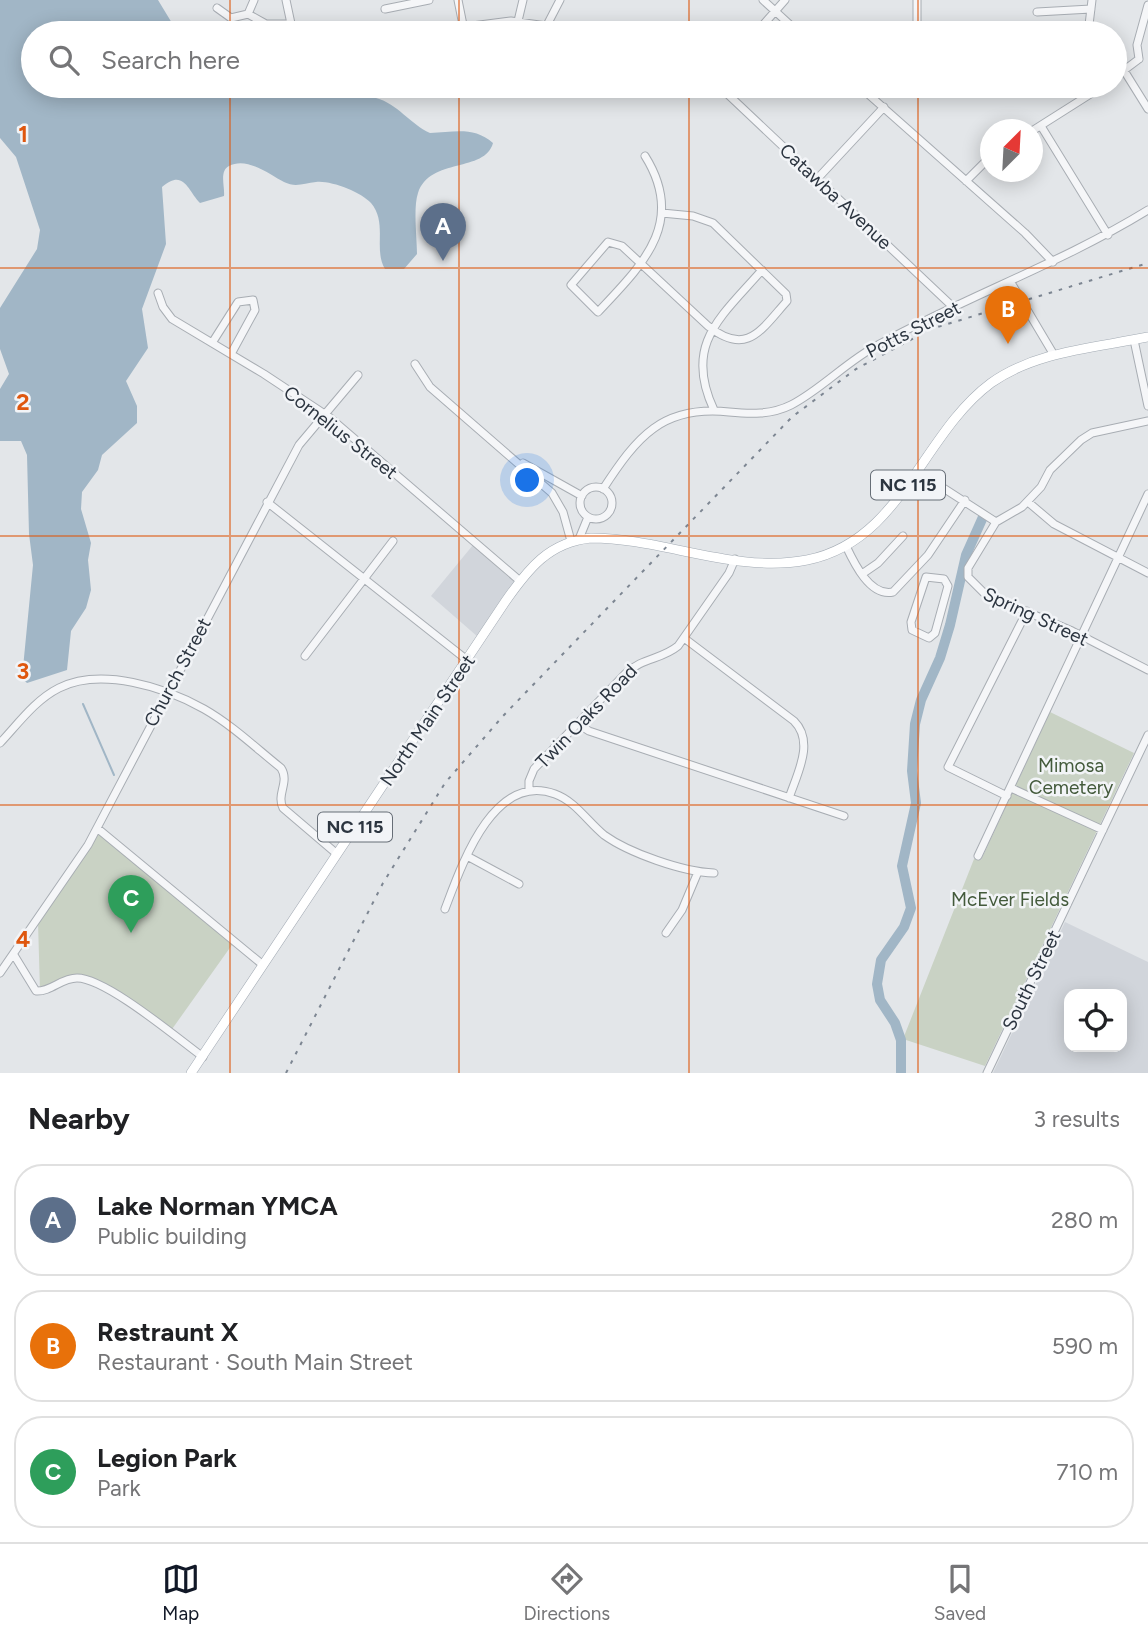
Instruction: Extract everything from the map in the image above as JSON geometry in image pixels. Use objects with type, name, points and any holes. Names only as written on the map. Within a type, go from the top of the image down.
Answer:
[{"type":"main road","name":"NC 115","points":[[575,540],[598,538],[635,542],[735,559],[793,562],[816,557],[846,546],[884,517],[958,413],[984,389],[1021,366],[1054,355],[1148,337]]},
{"type":"main road","name":"North Main Street","points":[[191,1073],[520,581],[539,559],[575,540]]},
{"type":"street","points":[[248,14],[254,0]]},
{"type":"street","points":[[286,0],[290,21]]},
{"type":"street","points":[[385,9],[429,0]]},
{"type":"street","points":[[458,0],[462,21]]},
{"type":"street","points":[[518,21],[523,0]]},
{"type":"street","points":[[550,21],[560,0]]},
{"type":"street","points":[[763,0],[786,21]]},
{"type":"street","points":[[766,21],[785,0]]},
{"type":"street","points":[[917,0],[917,21]]},
{"type":"street","points":[[1090,21],[1092,0]]},
{"type":"street","points":[[1139,58],[1137,45],[1148,5]]},
{"type":"street","points":[[217,8],[231,18],[248,14],[261,21]]},
{"type":"street","points":[[1037,12],[1091,9]]},
{"type":"street","points":[[1127,67],[1139,58],[1148,57]]},
{"type":"street","points":[[1127,72],[1148,109]]},
{"type":"street","name":"Catawba Avenue","points":[[733,98],[953,307]]},
{"type":"street","points":[[873,98],[1053,262]]},
{"type":"street","points":[[1043,125],[1084,98]]},
{"type":"street","points":[[818,178],[884,107]]},
{"type":"street","points":[[1043,129],[1108,235]]},
{"type":"street","points":[[645,156],[659,185],[662,213],[656,242],[642,264],[598,312],[571,285],[608,242],[617,242],[642,264],[712,329],[734,341],[743,342],[756,335],[787,302],[786,293],[709,221],[693,216],[662,213]]},
{"type":"street","points":[[966,181],[980,167]]},
{"type":"street","name":"Potts Street","points":[[603,489],[629,451],[648,431],[671,416],[691,411],[715,410],[774,412],[793,404],[869,350],[953,307],[1108,235],[1148,210]]},
{"type":"street","points":[[715,410],[705,392],[701,369],[704,348],[712,329],[762,270]]},
{"type":"street","points":[[1010,281],[1054,355]]},
{"type":"street","name":"Cornelius Street","points":[[158,293],[163,307],[172,319],[324,415],[520,581]]},
{"type":"street","points":[[212,343],[238,302],[248,298],[253,300],[255,310],[231,354]]},
{"type":"street","points":[[1134,340],[1148,406]]},
{"type":"street","points":[[415,364],[430,387],[558,501],[575,540]]},
{"type":"street","name":"Church Street","points":[[0,973],[14,956],[97,828],[165,694],[299,445],[358,376]]},
{"type":"street","name":"Spring Street","points":[[1148,421],[1088,435],[1054,466],[1028,502],[996,522],[972,559],[968,577],[985,594],[1027,611],[1148,670]]},
{"type":"street","points":[[510,456],[582,496]]},
{"type":"street","points":[[918,471],[996,522]]},
{"type":"street","points":[[591,488],[603,489],[611,498],[610,511],[600,519],[588,517],[582,509],[582,496],[591,488]]},
{"type":"street","points":[[978,856],[1148,495]]},
{"type":"street","points":[[846,546],[873,587],[887,593],[893,592],[916,569],[965,500]]},
{"type":"street","points":[[267,502],[467,660]]},
{"type":"street","points":[[1028,502],[1054,524],[1148,573]]},
{"type":"street","points":[[575,540],[588,517]]},
{"type":"street","points":[[862,574],[877,563],[903,536]]},
{"type":"street","points":[[304,656],[393,541]]},
{"type":"street","name":"Twin Oaks Road","points":[[529,791],[530,775],[534,769],[635,664],[667,654],[684,638],[729,573],[735,559]]},
{"type":"street","points":[[916,569],[926,577],[944,579],[948,586],[935,633],[929,638],[912,630],[911,622],[926,577]]},
{"type":"street","points":[[1027,611],[948,767],[1103,831]]},
{"type":"street","points":[[684,638],[802,730],[805,747],[789,798]]},
{"type":"street","points":[[0,743],[43,698],[73,682],[108,680],[165,694],[215,716],[281,768],[285,779],[281,805],[337,854]]},
{"type":"street","points":[[578,724],[589,731],[844,816]]},
{"type":"street","name":"South Street","points":[[987,1073],[1148,735]]},
{"type":"street","points":[[445,909],[467,856],[495,811],[516,795],[529,791],[555,794],[615,842],[698,872],[714,873]]},
{"type":"street","points":[[97,828],[263,965]]},
{"type":"street","points":[[467,856],[519,884]]},
{"type":"street","points":[[666,933],[682,910],[698,872]]},
{"type":"street","points":[[14,956],[33,989],[44,991],[74,978],[91,981],[116,994],[202,1057]]},
{"type":"shaded area","points":[[473,545],[514,582],[478,637],[431,596]]},
{"type":"shaded area","points":[[1065,922],[1148,962],[1148,1073],[993,1073]]},
{"type":"green space","name":"McEver Fields","points":[[1050,712],[1134,753],[985,1066],[903,1039],[974,859],[981,860]]},
{"type":"green space","points":[[97,828],[234,942],[170,1032],[85,978],[40,991],[38,922]]},
{"type":"water","points":[[0,0],[158,0],[171,21],[21,21],[21,98],[376,98],[397,109],[430,133],[471,132],[493,143],[488,152],[480,158],[445,169],[424,182],[418,193],[416,207],[417,254],[404,269],[385,269],[380,253],[379,219],[371,203],[353,191],[337,185],[322,182],[288,184],[243,163],[226,168],[223,175],[224,196],[200,203],[181,181],[169,182],[162,187],[166,244],[142,309],[148,348],[126,381],[137,406],[137,423],[102,455],[98,470],[82,492],[81,509],[91,543],[88,560],[91,590],[86,608],[71,631],[67,670],[27,683],[22,678],[33,565],[29,534],[27,455],[21,441],[0,441],[0,389],[9,374],[0,349],[0,308],[37,249],[40,230],[16,157],[0,138]]},
{"type":"waterway","points":[[901,1073],[901,1040],[895,1023],[880,1000],[877,984],[881,960],[904,927],[911,908],[902,866],[916,803],[912,771],[915,724],[921,700],[940,658],[950,625],[966,555],[983,517]]},
{"type":"waterway","points":[[83,704],[114,775]]},
{"type":"railway","points":[[286,1073],[383,883],[445,783],[503,716],[792,417],[856,369],[931,329],[1148,263]]},
{"type":"place","name":"Lake Norman YMCA","points":[[443,261]]},
{"type":"place","name":"Restraunt X","points":[[1008,344]]},
{"type":"place","name":"Legion Park","points":[[131,933]]},
{"type":"park label","name":"Mimosa Cemetery","points":[[1071,776]]}]
